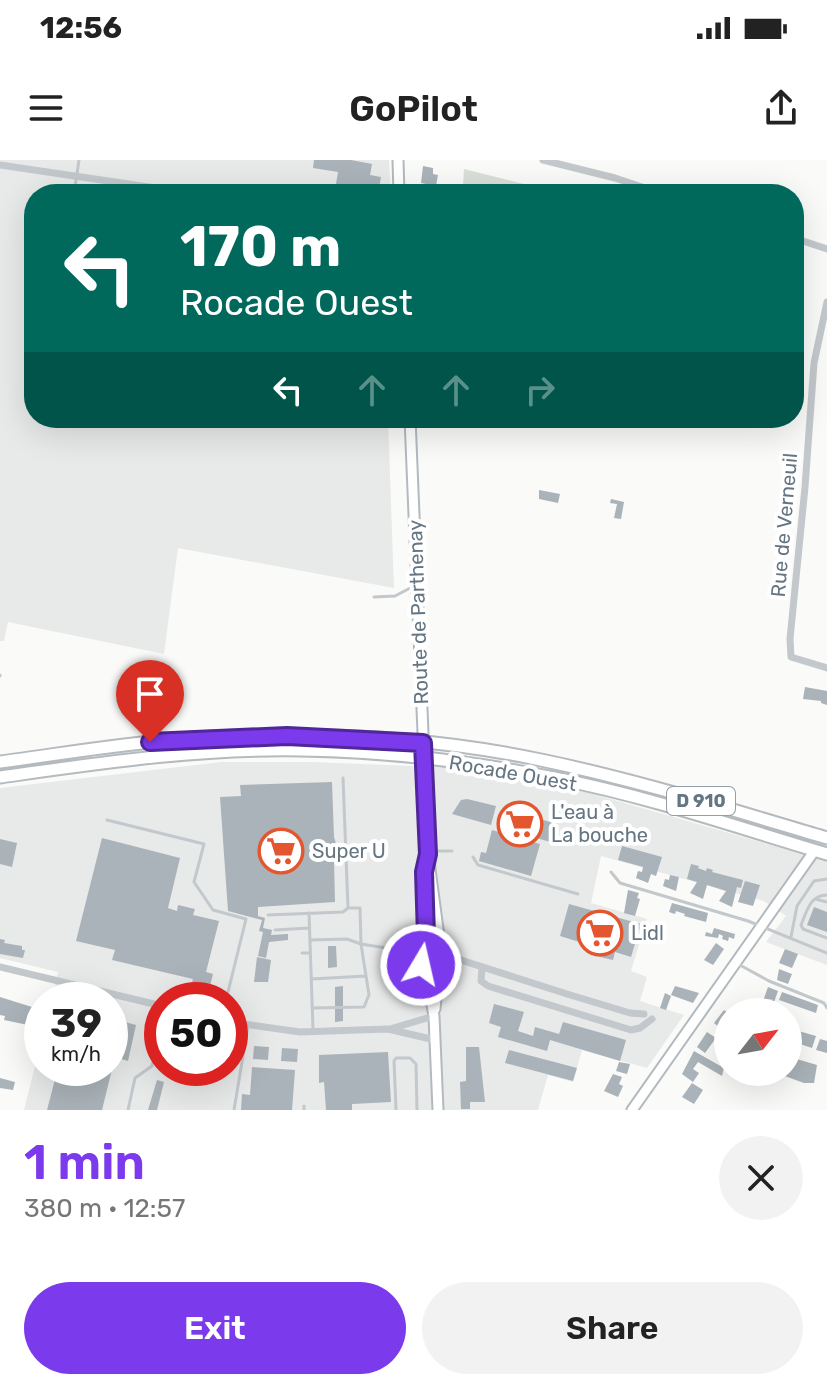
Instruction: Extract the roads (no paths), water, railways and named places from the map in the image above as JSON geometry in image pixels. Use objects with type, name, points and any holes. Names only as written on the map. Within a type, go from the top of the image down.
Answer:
[{"type":"main road","points":[[398,160],[399,184]]},
{"type":"main road","name":"Route de Parthenay","points":[[410,428],[428,852],[440,944]]},
{"type":"main road","name":"Rocade Ouest","points":[[0,762],[150,742],[227,736],[328,736],[423,743]]},
{"type":"main road","name":"D 910","points":[[423,743],[540,760],[826,836]]},
{"type":"main road","name":"Rocade Ouest","points":[[0,777],[151,757],[247,750],[363,752],[561,779],[821,852]]},
{"type":"main road","points":[[632,1110],[761,926],[821,852],[826,836]]},
{"type":"main road","name":"Route de Parthenay","points":[[422,945],[427,929],[424,872],[428,852]]},
{"type":"main road","points":[[434,1016],[417,954],[422,945],[430,941],[440,944],[445,955],[439,966],[434,1016],[438,1110]]},
{"type":"main road","points":[[422,964],[439,966]]},
{"type":"street","points":[[543,160],[633,184]]},
{"type":"street","points":[[0,165],[134,184]]},
{"type":"street","points":[[804,241],[827,249]]},
{"type":"street","name":"Rue de Verneuil","points":[[827,302],[814,363],[790,639],[791,657],[827,668]]},
{"type":"street","points":[[445,955],[630,1013],[644,1014]]},
{"type":"street","points":[[0,967],[144,1002]]},
{"type":"street","points":[[482,968],[481,981],[488,986],[631,1030],[640,1028],[652,1019]]},
{"type":"street","points":[[248,1026],[313,1032],[388,1029],[434,1016]]},
{"type":"street","points":[[388,1029],[435,1040]]},
{"type":"lane","points":[[76,184],[79,160]]},
{"type":"lane","points":[[374,597],[395,596],[417,585]]},
{"type":"lane","points":[[343,778],[348,908]]},
{"type":"lane","points":[[107,820],[204,844],[194,882],[213,910],[246,919],[230,982]]},
{"type":"lane","points":[[428,852],[452,851]]},
{"type":"lane","points":[[473,857],[478,865],[578,894]]},
{"type":"lane","points":[[611,872],[620,883],[761,926],[827,953]]},
{"type":"lane","points":[[790,938],[797,906],[814,881],[827,879]]},
{"type":"lane","points":[[827,895],[810,904],[802,928],[827,938]]},
{"type":"lane","points":[[815,899],[827,902]]},
{"type":"lane","points":[[268,915],[343,912],[348,908],[360,908],[361,944],[369,995],[364,1007],[312,1008]]},
{"type":"lane","points":[[309,913],[313,1032]]},
{"type":"lane","points":[[275,930],[309,928]]},
{"type":"lane","points":[[310,940],[347,939],[399,950],[422,945]]},
{"type":"lane","points":[[399,950],[422,964]]},
{"type":"lane","points":[[302,953],[310,953]]},
{"type":"lane","points":[[736,962],[769,981],[824,1003],[827,1008]]},
{"type":"lane","points":[[311,979],[366,976]]},
{"type":"lane","points":[[396,1109],[394,1061],[396,1058],[410,1058],[416,1064],[417,1110]]},
{"type":"lane","points":[[128,1110],[135,1078],[144,1072]]},
{"type":"lane","points":[[234,1110],[238,1086]]},
{"type":"place","name":"L'eau à La bouche","points":[[520,824]]},
{"type":"place","name":"Super U","points":[[281,851]]},
{"type":"place","name":"Lidl","points":[[600,933]]}]
